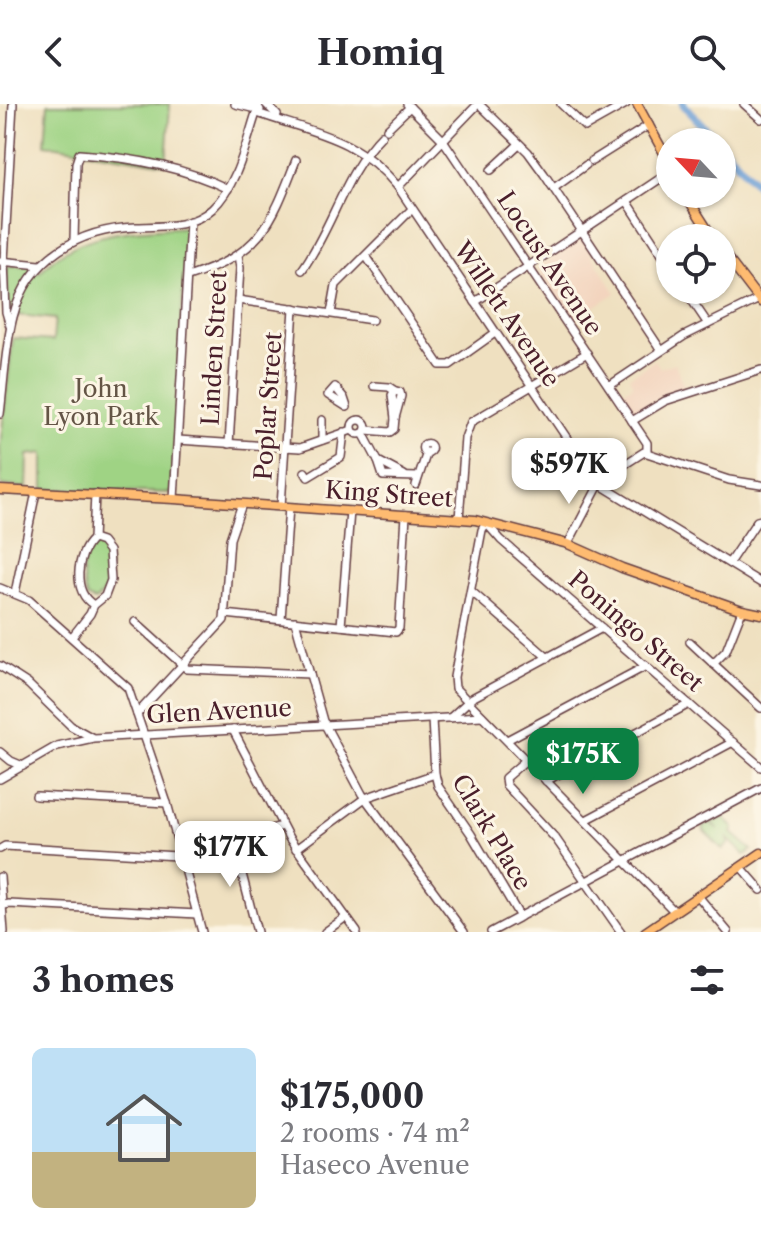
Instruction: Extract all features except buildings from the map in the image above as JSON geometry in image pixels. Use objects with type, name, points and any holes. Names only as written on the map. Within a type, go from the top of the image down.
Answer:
[{"type":"main road","points":[[637,104],[656,138]]},
{"type":"main road","points":[[736,269],[760,301]]},
{"type":"main road","name":"King Street","points":[[0,490],[174,499],[486,523],[568,544],[622,568],[761,614]]},
{"type":"main road","points":[[645,932],[657,929],[675,912],[761,853]]},
{"type":"street","points":[[10,328],[2,261],[13,104]]},
{"type":"street","name":"Willett Avenue","points":[[235,104],[258,107],[299,125]]},
{"type":"street","points":[[266,104],[277,115]]},
{"type":"street","points":[[398,187],[479,104],[519,144],[554,188],[661,350]]},
{"type":"street","points":[[561,104],[588,127],[626,104]]},
{"type":"street","points":[[744,104],[761,119]]},
{"type":"street","points":[[302,270],[320,243],[350,178],[365,155],[408,105]]},
{"type":"street","name":"Locust Avenue","points":[[408,105],[443,140],[647,443],[647,452]]},
{"type":"street","points":[[0,414],[10,328],[20,295],[40,265],[74,240],[104,229],[178,224],[213,208],[228,189],[258,107]]},
{"type":"street","name":"Willett Avenue","points":[[258,107],[275,119],[338,138],[365,155],[398,187],[599,484],[761,583]]},
{"type":"street","points":[[0,116],[12,116]]},
{"type":"street","points":[[554,188],[649,125]]},
{"type":"street","points":[[491,170],[519,144]]},
{"type":"street","points":[[74,240],[76,163],[79,154],[178,170],[202,176],[228,189]]},
{"type":"street","points":[[188,277],[223,265],[264,231],[274,215],[296,160]]},
{"type":"street","points":[[475,302],[656,181]]},
{"type":"street","points":[[627,201],[656,246]]},
{"type":"street","points":[[331,313],[336,285],[412,209]]},
{"type":"street","points":[[174,499],[190,221]]},
{"type":"street","name":"Linden Street","points":[[229,444],[240,268],[238,255]]},
{"type":"street","points":[[366,256],[443,366],[450,365],[495,333]]},
{"type":"street","points":[[2,261],[40,265]]},
{"type":"street","points":[[238,300],[372,320]]},
{"type":"street","points":[[609,386],[661,350],[708,324],[760,301]]},
{"type":"street","points":[[694,304],[708,324]]},
{"type":"street","name":"Poplar Street","points":[[281,619],[284,447],[294,308]]},
{"type":"street","points":[[459,519],[467,429],[478,417],[587,353]]},
{"type":"street","points":[[632,421],[665,401],[761,370]]},
{"type":"street","points":[[178,440],[305,448],[348,431],[355,434],[390,432],[394,429],[392,395],[395,391],[389,387],[374,386]]},
{"type":"street","points":[[347,407],[357,420],[364,422],[364,432],[378,461],[416,481],[427,452]]},
{"type":"street","points":[[322,420],[322,440]]},
{"type":"street","points":[[305,472],[308,477],[339,460],[348,431],[357,420]]},
{"type":"street","points":[[568,544],[602,479],[639,454],[647,452],[729,480],[761,485]]},
{"type":"street","points":[[15,593],[36,492]]},
{"type":"street","points":[[94,605],[85,600],[79,578],[83,552],[93,539],[95,494]]},
{"type":"street","points":[[137,714],[224,620],[230,539],[242,504]]},
{"type":"street","points":[[341,626],[350,511]]},
{"type":"street","points":[[225,614],[393,632],[398,630],[406,515]]},
{"type":"street","points":[[729,563],[757,521],[761,520]]},
{"type":"street","points":[[486,523],[482,530],[454,684],[468,702],[675,912]]},
{"type":"street","name":"Poningo Street","points":[[486,523],[501,540],[761,767]]},
{"type":"street","points":[[72,637],[108,590],[111,555],[107,546],[93,539]]},
{"type":"street","points":[[0,588],[29,600],[123,682],[167,803],[202,932]]},
{"type":"street","points":[[471,591],[548,658]]},
{"type":"street","points":[[713,664],[726,651],[742,610]]},
{"type":"street","points":[[295,621],[325,725],[365,798],[464,932]]},
{"type":"street","points":[[135,622],[182,666],[193,670],[310,674]]},
{"type":"street","points":[[450,718],[468,702],[602,628]]},
{"type":"street","points":[[690,642],[761,708]]},
{"type":"street","points":[[0,666],[28,684],[71,726],[93,738]]},
{"type":"street","points":[[507,740],[646,666]]},
{"type":"street","points":[[546,781],[689,704]]},
{"type":"street","name":"Glen Avenue","points":[[2,777],[49,750],[93,738],[482,716]]},
{"type":"street","name":"Clark Place","points":[[432,719],[438,786],[471,834],[520,917]]},
{"type":"street","points":[[69,743],[71,726]]},
{"type":"street","points":[[233,730],[296,849],[357,932]]},
{"type":"street","points":[[586,820],[733,742]]},
{"type":"street","points":[[2,777],[3,755],[23,766]]},
{"type":"street","points":[[526,760],[505,781],[550,832],[621,932]]},
{"type":"street","points":[[296,849],[365,798],[435,774]]},
{"type":"street","points":[[491,932],[761,788]]},
{"type":"street","points":[[36,796],[167,803]]},
{"type":"street","points":[[0,849],[5,846],[181,854],[282,826]]},
{"type":"street","points":[[233,839],[257,932]]},
{"type":"street","points":[[741,867],[761,890]]},
{"type":"street","points":[[0,877],[4,932]]},
{"type":"street","points":[[698,896],[728,932]]},
{"type":"street","points":[[1,906],[197,914]]},
{"type":"street","points":[[325,932],[346,917]]},
{"type":"shaded area","points":[[581,238],[616,293],[572,321],[537,268]]},
{"type":"shaded area","points":[[655,360],[660,368],[675,363],[685,389],[659,397],[634,414],[620,393],[633,385],[629,377]]},
{"type":"green space","points":[[48,104],[170,104],[166,164],[45,144]]},
{"type":"green space","name":"John Lyon Park","points":[[187,227],[171,493],[44,489],[44,453],[28,455],[27,488],[1,485],[0,446],[13,338],[53,341],[55,319],[16,315],[8,304],[7,266],[29,266],[39,273],[54,259],[89,240],[127,232]]},
{"type":"green space","points":[[93,543],[101,544],[109,565],[108,582],[95,601],[87,598],[83,576],[84,563]]},
{"type":"green space","points":[[722,816],[734,828],[732,833],[752,850],[745,855],[728,839],[729,843],[723,850],[704,831],[703,826],[710,823],[718,830],[711,822],[720,820]]},
{"type":"waterway","points":[[683,104],[705,128]]},
{"type":"waterway","points":[[736,161],[761,189]]}]
